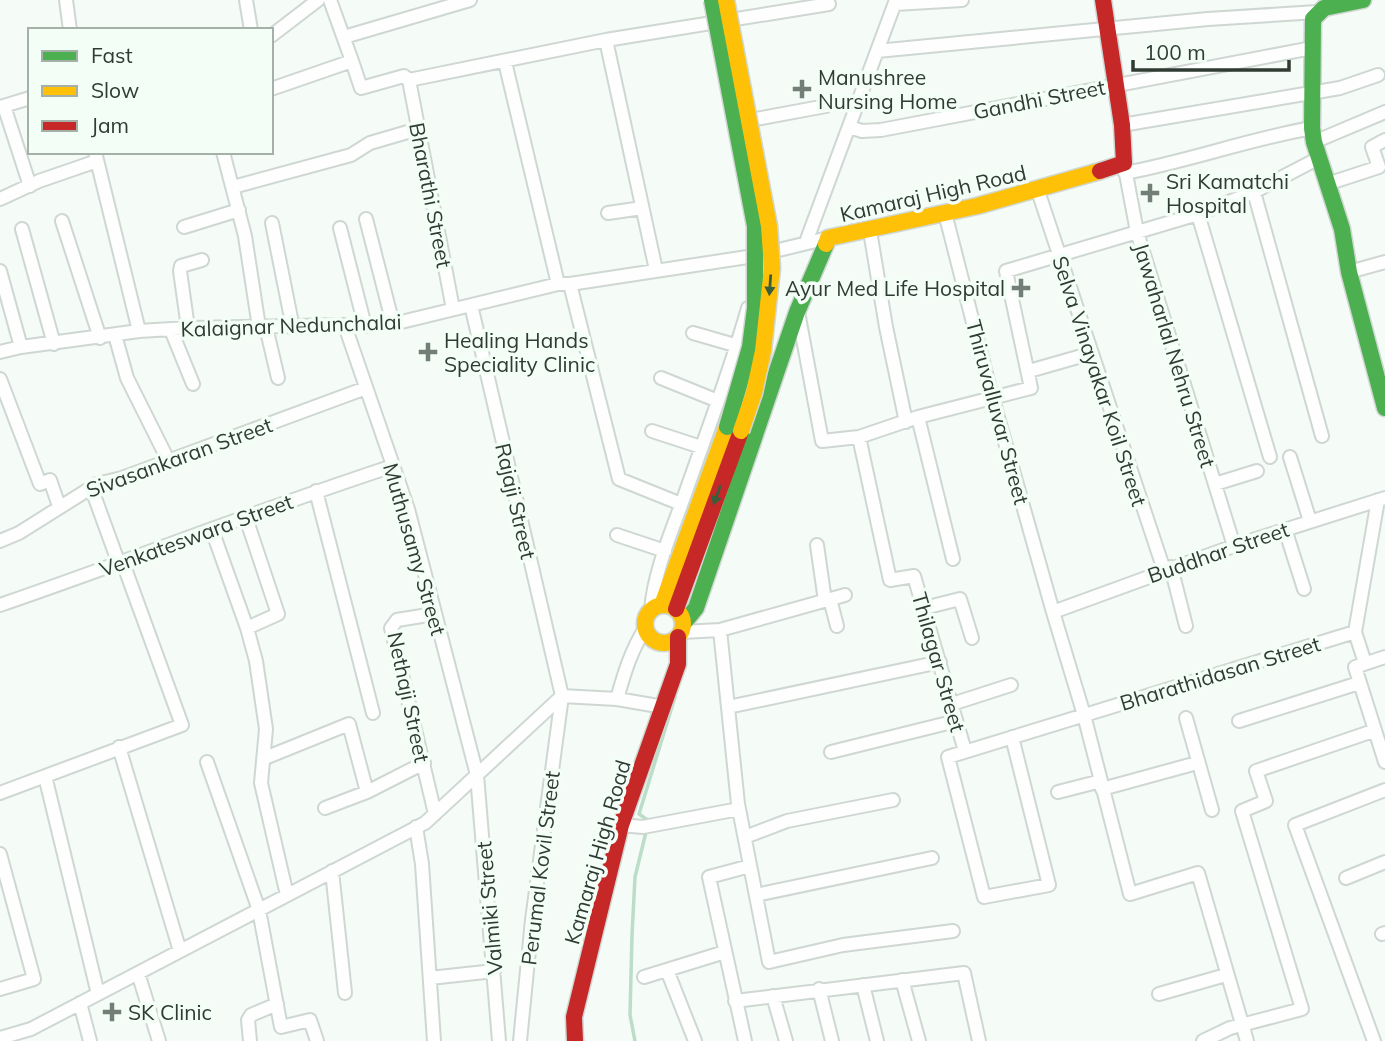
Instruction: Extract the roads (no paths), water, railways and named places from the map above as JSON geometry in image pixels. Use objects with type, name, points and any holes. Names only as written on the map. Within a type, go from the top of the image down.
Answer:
[{"type":"street","points":[[66,0],[69,28]]},
{"type":"street","points":[[246,0],[251,28]]},
{"type":"street","points":[[273,34],[318,0]]},
{"type":"street","points":[[330,0],[361,88],[405,76],[409,80],[606,40],[829,4]]},
{"type":"street","points":[[344,37],[470,0]]},
{"type":"street","points":[[672,619],[652,594],[737,346],[751,297],[754,256],[753,226],[739,146],[706,0]]},
{"type":"street","points":[[712,0],[749,185],[756,239],[755,308],[734,429],[672,619],[667,643],[661,643],[650,636],[646,627],[646,618],[672,619],[720,630],[845,595]]},
{"type":"street","points":[[726,0],[769,226],[772,268],[763,351],[754,393],[734,429]]},
{"type":"street","points":[[734,0],[778,252]]},
{"type":"street","points":[[806,242],[895,2],[962,0]]},
{"type":"street","points":[[1103,0],[1117,84],[1125,168],[1167,165],[1266,136],[1313,135],[1385,112]]},
{"type":"street","points":[[877,51],[1208,19],[1317,12],[1324,8],[1363,0]]},
{"type":"street","points":[[1317,12],[1313,19],[1312,48],[1313,135],[1342,229],[1349,272],[1385,408]]},
{"type":"street","points":[[606,40],[656,271]]},
{"type":"street","name":"Gandhi Street","points":[[849,127],[862,131],[881,130],[1312,48]]},
{"type":"street","points":[[273,88],[352,61]]},
{"type":"street","points":[[505,62],[619,479],[681,504]]},
{"type":"street","points":[[1122,125],[1340,88],[1378,75]]},
{"type":"street","name":"Bharathi Street","points":[[409,80],[453,309]]},
{"type":"street","points":[[28,98],[2,106],[30,186]]},
{"type":"street","points":[[756,119],[826,106]]},
{"type":"street","points":[[233,187],[351,155],[370,143],[418,129]]},
{"type":"street","points":[[1327,184],[1379,167],[1372,147],[1385,140]]},
{"type":"street","points":[[224,154],[239,210],[263,327],[278,378]]},
{"type":"street","points":[[0,199],[96,157],[139,331]]},
{"type":"street","points":[[797,312],[822,442],[859,437],[1031,388],[1006,271],[1198,214],[1254,192],[1319,158]]},
{"type":"street","name":"Kamaraj High Road","points":[[575,1041],[574,1017],[621,825],[678,664],[672,619],[695,608],[797,312],[828,238],[870,231],[1125,168]]},
{"type":"street","name":"Jawaharlal Nehru Street","points":[[1125,168],[1137,232],[1234,546]]},
{"type":"street","name":"Selva Vinayakar Koil Street","points":[[1038,191],[1186,626]]},
{"type":"street","points":[[1254,192],[1322,436]]},
{"type":"street","points":[[608,213],[642,208]]},
{"type":"street","points":[[184,227],[239,210]]},
{"type":"street","name":"Thiruvalluvar Street","points":[[945,213],[993,399],[1084,715],[1130,894],[1198,873],[1226,975]]},
{"type":"street","points":[[1198,214],[1269,457]]},
{"type":"street","points":[[366,219],[393,324]]},
{"type":"street","points":[[62,221],[100,338]]},
{"type":"street","points":[[272,223],[293,328]]},
{"type":"street","points":[[340,228],[365,326]]},
{"type":"street","points":[[22,229],[54,344]]},
{"type":"street","points":[[870,231],[886,327],[953,559]]},
{"type":"street","name":"Kalaignar Nedunchalai","points":[[0,352],[139,331],[393,324],[564,284],[778,252],[828,238]]},
{"type":"street","points":[[188,328],[181,266],[202,260]]},
{"type":"street","points":[[1349,272],[1385,262]]},
{"type":"street","points":[[0,271],[21,347]]},
{"type":"street","name":"Rajaji Street","points":[[471,305],[562,696]]},
{"type":"street","name":"Muthusamy Street","points":[[345,326],[408,509],[477,775]]},
{"type":"street","points":[[172,330],[193,384]]},
{"type":"street","points":[[693,333],[737,346]]},
{"type":"street","points":[[115,335],[132,388],[168,460]]},
{"type":"street","points":[[1029,371],[1092,353]]},
{"type":"street","points":[[661,378],[718,401]]},
{"type":"street","points":[[0,379],[40,484],[50,480],[59,506]]},
{"type":"street","name":"Sivasankaran Street","points":[[0,541],[19,533],[97,484],[122,478],[366,388]]},
{"type":"street","points":[[652,431],[701,447]]},
{"type":"street","name":"Thilagar Street","points":[[859,437],[890,580],[914,576],[965,751]]},
{"type":"street","points":[[1290,457],[1310,521]]},
{"type":"street","name":"Venkateswara Street","points":[[0,605],[316,491],[393,466]]},
{"type":"street","points":[[1214,484],[1257,471]]},
{"type":"street","points":[[0,793],[182,725],[91,488]]},
{"type":"street","points":[[316,491],[373,713]]},
{"type":"street","points":[[1381,499],[1355,632],[1360,665],[1359,682],[1385,762]]},
{"type":"street","name":"Buddhar Street","points":[[1053,612],[1167,568],[1381,499]]},
{"type":"street","points":[[246,518],[278,614],[247,628]]},
{"type":"street","points":[[1285,529],[1304,589]]},
{"type":"street","points":[[212,530],[256,661],[266,729],[261,783],[287,895]]},
{"type":"street","points":[[617,535],[665,551]]},
{"type":"street","points":[[817,545],[828,600],[837,626]]},
{"type":"street","points":[[924,608],[960,599],[972,638]]},
{"type":"street","name":"Nethaji Street","points":[[434,614],[397,620],[391,628],[435,814]]},
{"type":"street","points":[[617,699],[627,663],[646,627]]},
{"type":"street","points":[[720,630],[739,808],[769,962],[843,945],[953,931]]},
{"type":"street","name":"Bharathidasan Street","points":[[965,751],[1355,632]]},
{"type":"street","points":[[1360,665],[1385,657]]},
{"type":"street","points":[[728,707],[940,662]]},
{"type":"street","points":[[1239,721],[1359,682]]},
{"type":"street","points":[[952,704],[1012,685]]},
{"type":"street","points":[[0,1038],[32,1035],[80,1003],[416,827],[435,814],[562,696],[617,699],[667,696]]},
{"type":"street","name":"Perumal Kovil Street","points":[[520,1041],[532,920],[562,696]]},
{"type":"street","points":[[1186,718],[1212,810]]},
{"type":"street","points":[[831,752],[957,721]]},
{"type":"street","points":[[265,758],[349,724],[367,792]]},
{"type":"street","points":[[1203,1041],[1241,1026],[1302,1009],[1241,811],[1266,801],[1256,771],[1373,731]]},
{"type":"street","points":[[965,751],[948,757],[984,897],[1049,886],[1012,737]]},
{"type":"street","points":[[119,747],[180,951]]},
{"type":"street","points":[[207,762],[259,909],[281,1027],[310,1020],[317,1041]]},
{"type":"street","points":[[325,808],[367,792],[424,763]]},
{"type":"street","points":[[1058,792],[1197,763]]},
{"type":"street","name":"Valmiki Street","points":[[477,775],[499,1041]]},
{"type":"street","points":[[45,776],[98,994]]},
{"type":"street","points":[[1374,1041],[1294,825],[1385,790]]},
{"type":"street","points":[[746,838],[787,821],[894,800]]},
{"type":"street","points":[[621,825],[648,826],[739,808]]},
{"type":"street","points":[[416,827],[422,864],[434,1041]]},
{"type":"street","points":[[0,854],[34,979],[0,989]]},
{"type":"street","points":[[756,895],[932,858]]},
{"type":"street","points":[[1346,878],[1385,862]]},
{"type":"street","points":[[745,1041],[709,877],[750,866]]},
{"type":"street","points":[[332,871],[345,993]]},
{"type":"street","points":[[643,977],[725,952]]},
{"type":"street","points":[[667,970],[695,1041]]},
{"type":"street","points":[[430,978],[494,971]]},
{"type":"street","points":[[735,1001],[964,973],[979,1041]]},
{"type":"street","points":[[138,974],[159,1041]]},
{"type":"street","points":[[1159,994],[1226,975],[1247,1041]]},
{"type":"street","points":[[902,981],[919,1041]]},
{"type":"street","points":[[863,985],[877,1041]]},
{"type":"street","points":[[819,989],[832,1041]]},
{"type":"street","points":[[773,996],[786,1041]]},
{"type":"street","points":[[80,1003],[90,1041]]},
{"type":"street","points":[[250,1041],[248,1020],[251,1015],[277,1004]]},
{"type":"waterway","points":[[649,821],[639,814],[675,697]]},
{"type":"waterway","points":[[635,1041],[630,1015],[635,877],[647,828]]},
{"type":"place","name":"Manushree Nursing Home","points":[[802,89]]},
{"type":"place","name":"Sri Kamatchi Hospital","points":[[1150,193]]},
{"type":"place","name":"Ayur Med Life Hospital","points":[[1021,288]]},
{"type":"place","name":"Healing Hands Speciality Clinic","points":[[428,352]]},
{"type":"place","name":"SK Clinic","points":[[112,1012]]}]
